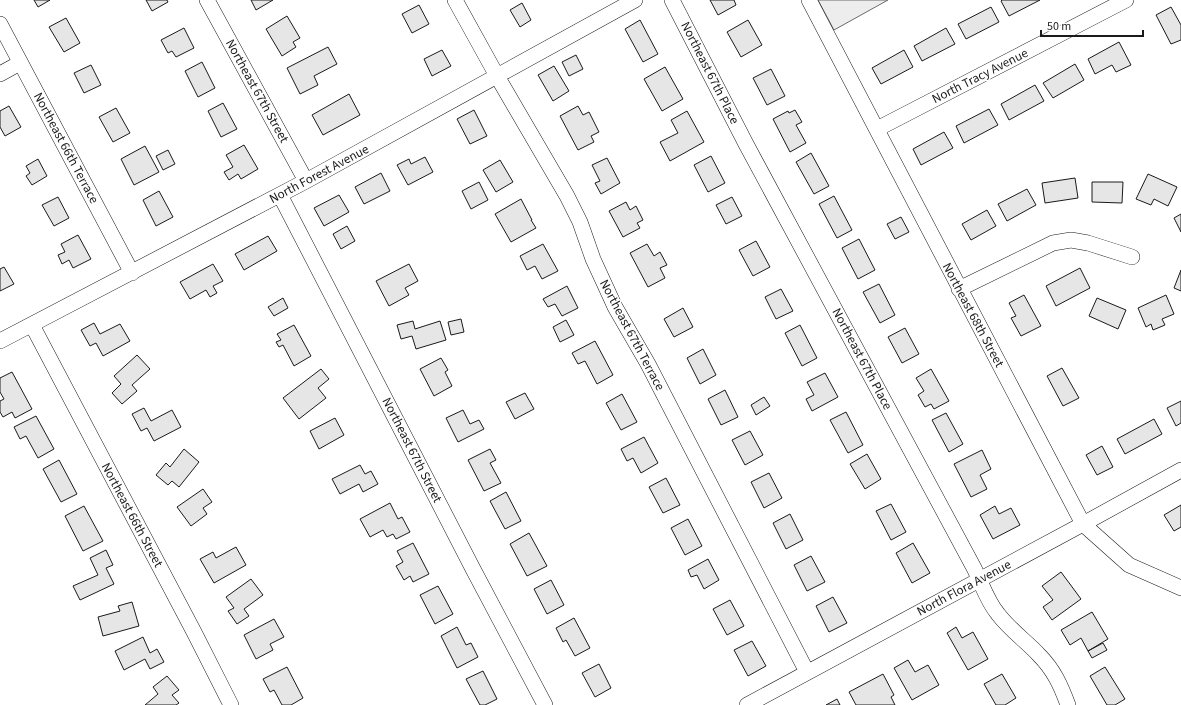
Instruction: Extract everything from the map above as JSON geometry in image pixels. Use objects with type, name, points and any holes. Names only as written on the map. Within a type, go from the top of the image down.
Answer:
[{"type":"street","name":"Northeast 67th Street","points":[[207,0],[306,181]]},
{"type":"street","name":"Northeast 67th Terrace","points":[[455,0],[497,76],[567,196],[580,222],[593,259],[615,307],[648,364],[807,672]]},
{"type":"street","name":"North Forest Avenue","points":[[0,342],[306,181],[635,0]]},
{"type":"street","name":"Northeast 67th Place","points":[[672,0],[746,144],[980,579],[988,598],[1008,627],[1040,656],[1051,669],[1060,684],[1068,705]]},
{"type":"street","name":"Northeast 68th Street","points":[[809,0],[1083,524],[1129,565],[1181,588]]},
{"type":"street","name":"North Tracy Avenue","points":[[877,130],[1126,0]]},
{"type":"street","name":"Northeast 66th Terrace","points":[[0,24],[132,273]]},
{"type":"street","points":[[0,74],[20,63]]},
{"type":"street","name":"Northeast 67th Street","points":[[280,195],[545,705]]},
{"type":"street","points":[[959,289],[1053,243],[1071,240],[1088,243],[1132,257]]},
{"type":"street","name":"Northeast 66th Street","points":[[32,325],[231,705]]},
{"type":"street","name":"North Flora Avenue","points":[[748,705],[1181,470]]},
{"type":"shaded area","points":[[818,0],[888,0],[834,30]]},
{"type":"building","points":[[34,0],[50,0],[38,7]]},
{"type":"building","points":[[146,0],[167,0],[168,2],[152,11]]},
{"type":"building","points":[[251,0],[273,0],[256,10]]},
{"type":"building","points":[[710,0],[734,0],[736,5],[718,15]]},
{"type":"building","points":[[1040,0],[1009,16],[1001,1]]},
{"type":"building","points":[[522,3],[531,20],[520,27],[510,10]]},
{"type":"building","points":[[419,5],[429,24],[412,33],[402,14]]},
{"type":"building","points":[[991,7],[999,22],[966,39],[958,24]]},
{"type":"building","points":[[1171,7],[1181,25],[1181,40],[1171,44],[1156,15]]},
{"type":"building","points":[[287,16],[300,38],[293,42],[296,47],[282,56],[266,29]]},
{"type":"building","points":[[66,18],[80,43],[64,52],[49,27]]},
{"type":"building","points":[[640,20],[658,54],[643,62],[625,29]]},
{"type":"building","points":[[748,20],[762,45],[741,57],[727,32]]},
{"type":"building","points":[[184,28],[194,48],[176,57],[172,51],[168,53],[161,40]]},
{"type":"building","points":[[946,28],[955,44],[922,61],[914,46]]},
{"type":"building","points":[[1119,42],[1131,65],[1116,72],[1112,65],[1095,74],[1088,59]]},
{"type":"building","points":[[328,47],[337,64],[314,76],[318,85],[300,94],[287,68]]},
{"type":"building","points":[[442,50],[451,66],[432,76],[424,59]]},
{"type":"building","points":[[904,50],[913,67],[881,84],[872,68]]},
{"type":"building","points":[[576,55],[583,69],[569,76],[562,62]]},
{"type":"building","points":[[202,62],[215,88],[198,97],[185,71]]},
{"type":"building","points":[[1075,64],[1084,80],[1053,98],[1043,83]]},
{"type":"building","points":[[91,65],[101,85],[84,93],[74,73]]},
{"type":"building","points":[[554,66],[569,91],[553,101],[538,75]]},
{"type":"building","points":[[665,67],[683,99],[662,111],[644,79]]},
{"type":"building","points":[[771,69],[785,96],[767,105],[753,78]]},
{"type":"building","points":[[1035,85],[1044,101],[1009,120],[1001,104]]},
{"type":"building","points":[[349,94],[360,115],[323,135],[312,115]]},
{"type":"building","points":[[223,103],[237,129],[221,137],[208,111]]},
{"type":"building","points":[[9,106],[21,127],[5,136],[0,127],[0,111]]},
{"type":"building","points":[[578,106],[583,115],[589,112],[599,132],[591,136],[594,142],[578,150],[560,116]]},
{"type":"building","points":[[116,108],[130,133],[113,142],[99,117]]},
{"type":"building","points":[[989,109],[998,125],[964,143],[956,126]]},
{"type":"building","points":[[474,110],[487,136],[470,144],[457,119]]},
{"type":"building","points":[[795,110],[802,122],[796,125],[806,143],[790,152],[773,119],[788,111],[789,113]]},
{"type":"building","points":[[687,111],[704,142],[670,161],[660,142],[678,133],[671,120]]},
{"type":"building","points":[[944,132],[953,148],[921,165],[913,149]]},
{"type":"building","points":[[244,145],[258,169],[241,179],[238,174],[229,180],[224,172],[233,167],[226,155]]},
{"type":"building","points":[[145,146],[159,172],[134,185],[121,159]]},
{"type":"building","points":[[168,150],[175,164],[163,170],[156,156]]},
{"type":"building","points":[[811,153],[829,186],[814,194],[796,162]]},
{"type":"building","points":[[711,156],[725,183],[708,192],[694,165]]},
{"type":"building","points":[[425,157],[433,172],[408,185],[397,165],[409,159],[411,164]]},
{"type":"building","points":[[607,158],[620,183],[601,194],[595,183],[600,181],[592,165]]},
{"type":"building","points":[[38,159],[47,176],[32,185],[26,176],[30,173],[26,166]]},
{"type":"building","points":[[500,160],[513,182],[496,192],[483,170]]},
{"type":"building","points":[[381,173],[390,191],[364,204],[355,187]]},
{"type":"building","points":[[1148,174],[1177,187],[1168,206],[1154,199],[1151,205],[1136,199]]},
{"type":"building","points":[[1075,178],[1078,198],[1045,203],[1042,183]]},
{"type":"building","points":[[479,182],[488,200],[471,209],[462,191]]},
{"type":"building","points":[[1092,182],[1123,182],[1122,203],[1092,202]]},
{"type":"building","points":[[1027,189],[1036,205],[1007,221],[998,204]]},
{"type":"building","points":[[159,191],[173,217],[156,226],[143,200]]},
{"type":"building","points":[[339,195],[349,212],[324,226],[314,208]]},
{"type":"building","points":[[834,196],[852,230],[837,238],[819,204]]},
{"type":"building","points":[[58,197],[69,218],[54,226],[42,205]]},
{"type":"building","points":[[732,197],[742,216],[726,224],[716,205]]},
{"type":"building","points":[[521,199],[536,228],[511,242],[495,214]]},
{"type":"building","points":[[626,202],[630,210],[636,206],[643,220],[637,223],[640,228],[623,237],[609,211]]},
{"type":"building","points":[[987,210],[996,226],[971,240],[962,224]]},
{"type":"building","points":[[1181,214],[1181,232],[1174,218]]},
{"type":"building","points":[[901,217],[909,232],[895,239],[887,224]]},
{"type":"building","points":[[347,226],[355,241],[341,249],[333,234]]},
{"type":"building","points":[[78,235],[91,259],[73,268],[69,260],[62,264],[58,255],[65,252],[61,244]]},
{"type":"building","points":[[268,236],[277,251],[244,270],[235,254]]},
{"type":"building","points":[[859,239],[875,270],[858,279],[842,248]]},
{"type":"building","points":[[756,241],[770,267],[753,276],[739,250]]},
{"type":"building","points":[[543,244],[558,271],[542,279],[535,266],[527,270],[520,256]]},
{"type":"building","points":[[647,244],[654,256],[660,252],[667,265],[660,268],[665,278],[648,287],[630,253]]},
{"type":"building","points":[[213,264],[223,281],[213,286],[217,293],[210,297],[206,290],[190,299],[180,282]]},
{"type":"building","points":[[409,264],[418,281],[405,288],[409,295],[389,306],[376,281]]},
{"type":"building","points":[[4,267],[14,284],[0,291],[0,269]]},
{"type":"building","points":[[1080,268],[1090,288],[1056,306],[1046,286]]},
{"type":"building","points":[[1181,270],[1181,291],[1174,288]]},
{"type":"building","points":[[879,284],[895,315],[880,323],[863,292]]},
{"type":"building","points":[[567,286],[578,308],[562,316],[555,304],[548,307],[543,299]]},
{"type":"building","points":[[781,289],[793,311],[776,319],[765,297]]},
{"type":"building","points":[[1024,295],[1041,326],[1021,336],[1011,318],[1016,316],[1009,303]]},
{"type":"building","points":[[1166,295],[1174,314],[1162,319],[1165,325],[1153,330],[1151,324],[1146,327],[1138,308]]},
{"type":"building","points":[[283,298],[288,308],[274,316],[268,307]]},
{"type":"building","points":[[1097,298],[1126,310],[1118,329],[1089,316]]},
{"type":"building","points":[[683,308],[693,327],[674,337],[664,319]]},
{"type":"building","points":[[461,319],[464,332],[451,335],[448,322]]},
{"type":"building","points":[[566,320],[574,335],[560,342],[553,327]]},
{"type":"building","points":[[413,321],[415,329],[440,321],[446,340],[416,349],[412,336],[401,339],[397,325]]},
{"type":"building","points":[[94,323],[100,334],[120,324],[130,341],[103,356],[96,343],[90,346],[81,330]]},
{"type":"building","points":[[294,325],[311,356],[294,366],[283,345],[279,347],[276,342],[281,340],[277,334]]},
{"type":"building","points":[[800,325],[817,358],[802,366],[785,333]]},
{"type":"building","points":[[905,328],[919,354],[902,363],[888,337]]},
{"type":"building","points":[[595,341],[613,375],[597,384],[585,361],[578,364],[572,353]]},
{"type":"building","points":[[703,349],[716,375],[700,384],[687,358]]},
{"type":"building","points":[[137,355],[150,369],[132,385],[137,391],[122,404],[112,393],[121,384],[114,376]]},
{"type":"building","points":[[441,358],[448,370],[445,372],[452,386],[434,396],[420,369]]},
{"type":"building","points":[[1062,368],[1079,398],[1063,406],[1047,376]]},
{"type":"building","points":[[321,369],[329,379],[318,388],[326,398],[299,419],[283,398]]},
{"type":"building","points":[[931,369],[949,401],[934,409],[931,404],[925,407],[918,395],[924,391],[916,378]]},
{"type":"building","points":[[12,372],[32,409],[15,418],[12,412],[3,417],[0,412],[0,401],[4,399],[0,392],[0,378]]},
{"type":"building","points":[[825,373],[838,397],[812,411],[806,399],[814,395],[807,382]]},
{"type":"building","points":[[725,390],[738,417],[721,425],[708,399]]},
{"type":"building","points":[[525,393],[534,409],[515,419],[506,402]]},
{"type":"building","points":[[622,394],[637,422],[621,430],[606,403]]},
{"type":"building","points":[[764,397],[770,406],[756,415],[751,405]]},
{"type":"building","points":[[1181,401],[1181,423],[1176,426],[1167,408]]},
{"type":"building","points":[[144,408],[151,421],[172,410],[181,427],[154,441],[147,428],[141,431],[132,414]]},
{"type":"building","points":[[463,410],[470,424],[479,420],[484,429],[458,442],[446,418]]},
{"type":"building","points":[[846,412],[863,445],[848,453],[830,420]]},
{"type":"building","points":[[946,413],[963,444],[949,452],[932,420]]},
{"type":"building","points":[[36,416],[54,449],[38,458],[26,436],[20,439],[14,427]]},
{"type":"building","points":[[335,418],[344,435],[319,449],[310,431]]},
{"type":"building","points":[[1154,419],[1162,434],[1125,454],[1117,439]]},
{"type":"building","points":[[750,431],[763,455],[745,465],[732,440]]},
{"type":"building","points":[[644,437],[658,463],[641,473],[633,458],[627,461],[621,449]]},
{"type":"building","points":[[1102,446],[1113,467],[1097,475],[1086,455]]},
{"type":"building","points":[[184,449],[199,462],[179,487],[172,481],[168,485],[156,475],[166,463],[170,467]]},
{"type":"building","points":[[490,449],[496,460],[490,463],[501,483],[484,491],[468,460]]},
{"type":"building","points":[[982,450],[991,469],[980,475],[987,489],[971,497],[954,464]]},
{"type":"building","points":[[867,454],[881,479],[865,489],[850,464]]},
{"type":"building","points":[[59,460],[77,494],[61,502],[43,469]]},
{"type":"building","points":[[360,465],[365,474],[371,471],[378,484],[363,492],[359,484],[340,494],[332,479]]},
{"type":"building","points":[[769,473],[782,498],[764,508],[751,482]]},
{"type":"building","points":[[666,478],[680,505],[663,513],[649,487]]},
{"type":"building","points":[[203,489],[212,502],[203,508],[207,514],[191,526],[177,507]]},
{"type":"building","points":[[506,492],[521,521],[505,529],[490,501]]},
{"type":"building","points":[[390,503],[398,519],[402,517],[410,532],[396,539],[393,534],[387,537],[383,530],[370,537],[360,519]]},
{"type":"building","points":[[891,504],[906,532],[891,540],[876,511]]},
{"type":"building","points":[[1181,505],[1181,527],[1174,531],[1164,515]]},
{"type":"building","points":[[84,506],[103,541],[83,551],[65,516]]},
{"type":"building","points":[[995,506],[999,514],[1011,508],[1020,525],[993,539],[980,515]]},
{"type":"building","points":[[790,514],[803,540],[786,549],[773,523]]},
{"type":"building","points":[[688,519],[702,546],[685,555],[671,528]]},
{"type":"building","points":[[529,533],[547,566],[527,576],[510,544]]},
{"type":"building","points":[[413,543],[429,574],[413,582],[410,576],[404,580],[396,566],[403,562],[397,551]]},
{"type":"building","points":[[913,543],[930,573],[912,583],[896,553]]},
{"type":"building","points":[[236,547],[246,565],[214,583],[200,559],[213,552],[216,558]]},
{"type":"building","points":[[106,550],[113,565],[106,568],[114,584],[80,600],[73,586],[98,575],[90,558]]},
{"type":"building","points":[[811,556],[825,582],[807,591],[794,565]]},
{"type":"building","points":[[708,559],[719,580],[704,589],[697,575],[691,577],[688,570]]},
{"type":"building","points":[[1061,572],[1081,599],[1052,620],[1043,607],[1053,600],[1042,586]]},
{"type":"building","points":[[251,579],[263,595],[244,609],[249,616],[237,624],[228,611],[234,608],[226,597]]},
{"type":"building","points":[[551,580],[564,605],[547,614],[534,589]]},
{"type":"building","points":[[438,586],[453,614],[435,624],[420,595]]},
{"type":"building","points":[[833,597],[847,623],[829,632],[816,606]]},
{"type":"building","points":[[730,600],[744,626],[727,635],[713,609]]},
{"type":"building","points":[[132,602],[139,626],[103,636],[98,617],[120,611],[118,606]]},
{"type":"building","points":[[1092,612],[1108,639],[1088,651],[1081,638],[1070,645],[1061,630]]},
{"type":"building","points":[[574,618],[590,648],[575,656],[566,640],[563,642],[556,628]]},
{"type":"building","points":[[274,619],[284,637],[270,644],[273,650],[256,659],[244,635]]},
{"type":"building","points":[[457,627],[466,645],[471,643],[478,657],[457,668],[441,636]]},
{"type":"building","points":[[956,627],[962,638],[973,632],[988,659],[968,670],[947,633]]},
{"type":"building","points":[[143,637],[150,653],[157,649],[164,662],[150,669],[145,659],[124,670],[115,651]]},
{"type":"building","points":[[752,641],[766,666],[748,676],[734,650]]},
{"type":"building","points":[[1103,643],[1107,650],[1092,658],[1088,651]]},
{"type":"building","points":[[908,660],[915,672],[928,665],[939,685],[912,700],[894,668]]},
{"type":"building","points":[[599,664],[611,688],[595,697],[582,673]]},
{"type":"building","points":[[287,667],[303,698],[291,705],[282,705],[274,690],[270,692],[263,679]]},
{"type":"building","points":[[1105,667],[1125,699],[1115,705],[1107,705],[1090,676]]},
{"type":"building","points":[[483,671],[497,699],[485,705],[480,705],[466,679]]},
{"type":"building","points":[[883,674],[894,695],[891,697],[895,705],[856,705],[849,692]]},
{"type":"building","points":[[1002,674],[1016,698],[1005,705],[996,705],[984,684]]},
{"type":"building","points":[[167,676],[179,690],[172,695],[179,703],[176,705],[145,705],[158,694],[153,687]]},
{"type":"building","points":[[837,699],[840,705],[826,705]]}]
